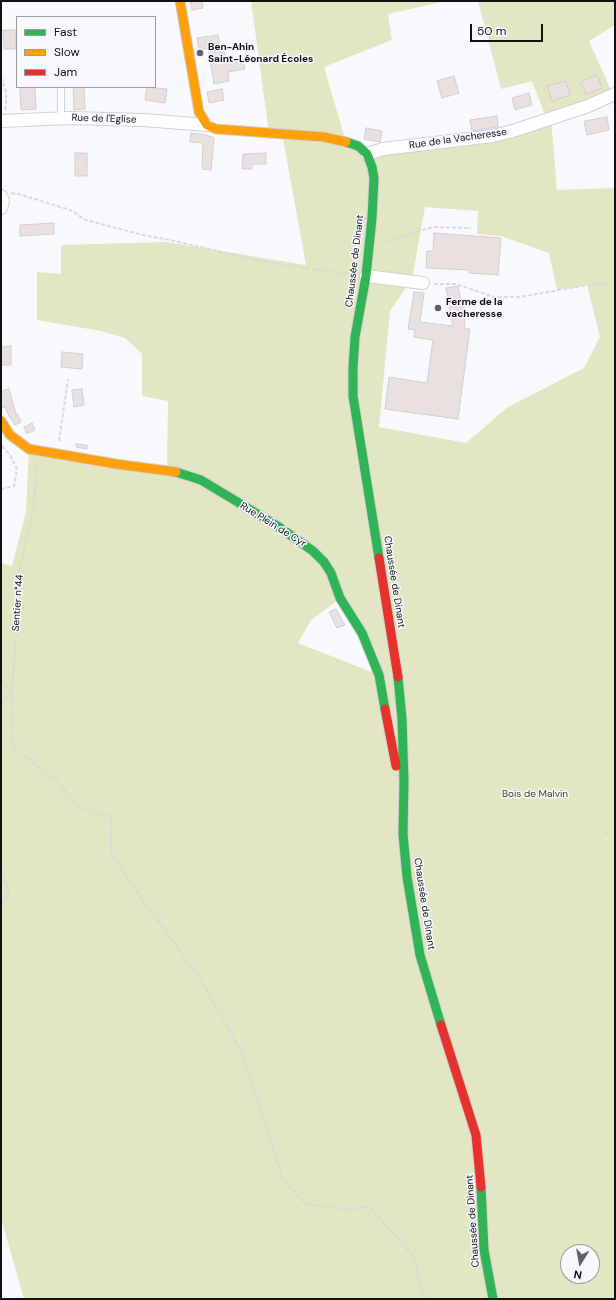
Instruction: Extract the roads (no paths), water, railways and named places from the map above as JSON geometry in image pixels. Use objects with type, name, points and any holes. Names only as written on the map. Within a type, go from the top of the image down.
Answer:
[{"type":"main road","points":[[180,1],[199,112],[207,125],[216,129],[324,137],[358,146],[367,154]]},
{"type":"main road","name":"Chaussée de Dinant","points":[[367,154],[374,178],[372,218],[366,276],[355,337],[353,396],[400,688],[404,782],[403,834],[414,918],[420,955],[430,992],[476,1135],[479,1159],[484,1250],[493,1299]]},
{"type":"main road","name":"Rue Plein de Cyr","points":[[1,421],[10,435],[29,449],[181,473],[201,480],[279,527],[313,551],[324,562],[331,573],[340,598],[362,633],[379,675],[390,738],[398,772],[404,782]]},
{"type":"street","name":"Rue de la Vacheresse","points":[[367,154],[384,149],[493,136],[566,114],[615,94]]},
{"type":"street","name":"Rue de l'Eglise","points":[[2,117],[137,120],[207,125]]},
{"type":"street","points":[[1,208],[5,194]]},
{"type":"street","points":[[366,276],[423,283]]},
{"type":"lane","points":[[61,88],[61,118]]},
{"type":"place","name":"Ben-Ahin Saint-Léonard Écoles","points":[[200,53]]},
{"type":"place","name":"Ferme de la vacheresse","points":[[438,308]]},
{"type":"park label","name":"Bois de Malvin","points":[[535,794]]}]
